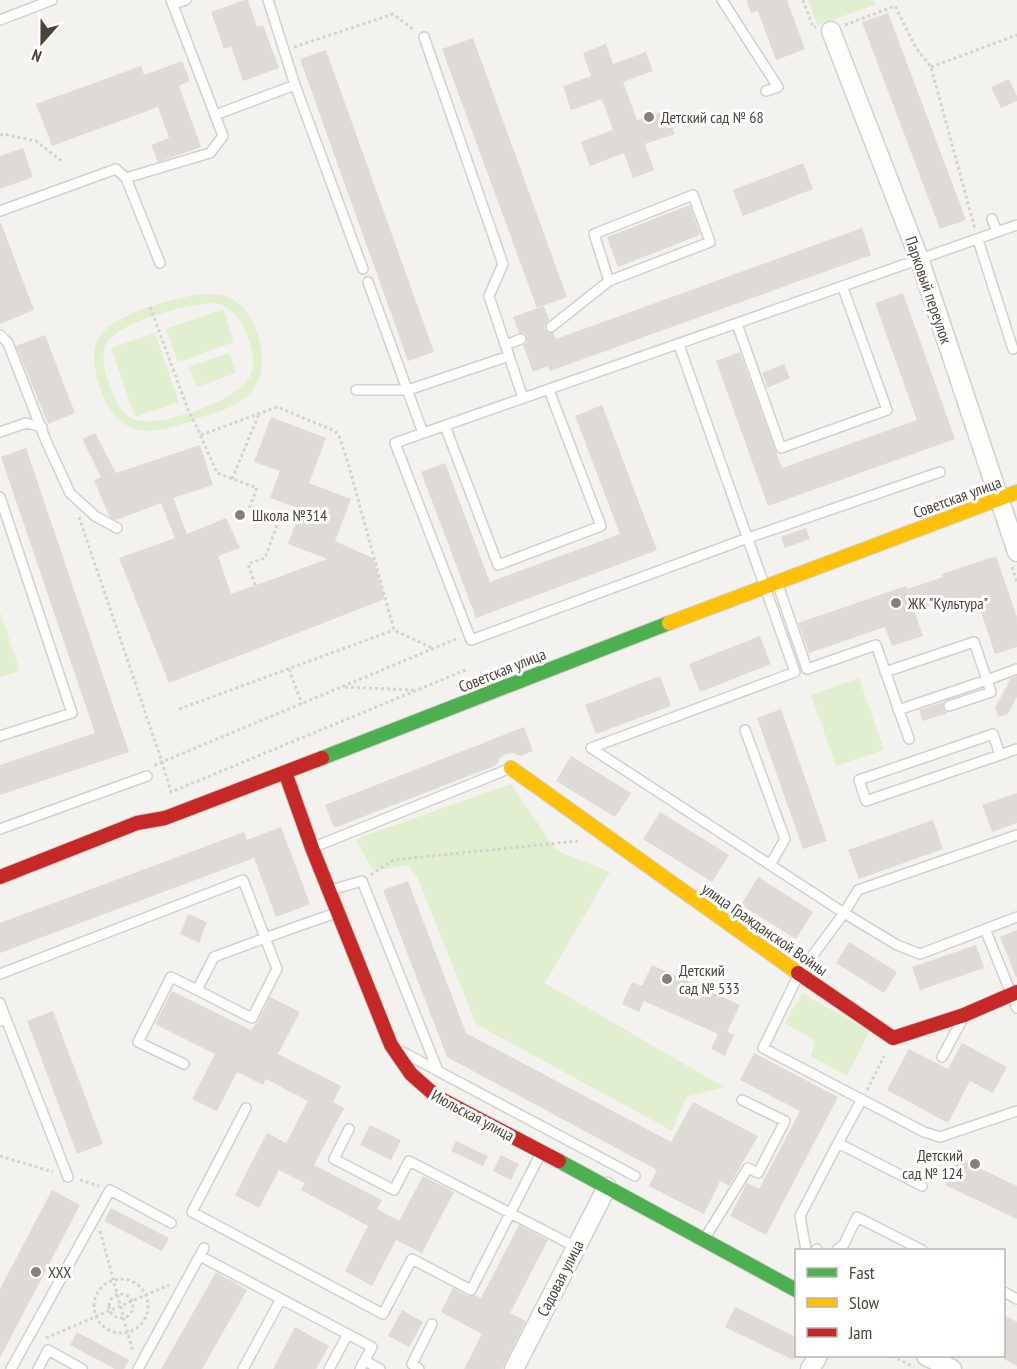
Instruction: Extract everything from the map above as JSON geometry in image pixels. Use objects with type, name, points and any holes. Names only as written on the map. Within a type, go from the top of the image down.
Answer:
[{"type":"street","name":"Парковый переулок","points":[[831,31],[920,261],[1017,552]]},
{"type":"street","name":"Советская улица","points":[[0,877],[137,824],[165,818],[437,714],[557,665],[1017,492]]},
{"type":"street","name":"улица Гражданской Войны","points":[[511,768],[799,974],[893,1038]]},
{"type":"street","name":"Июльская улица","points":[[285,772],[312,848],[391,1045],[407,1072],[437,1097],[542,1151],[795,1289]]},
{"type":"street","points":[[893,1038],[964,1016],[1014,993]]},
{"type":"street","name":"Садовая улица","points":[[514,1369],[607,1187]]},
{"type":"street","points":[[928,1357],[951,1369]]},
{"type":"lane","points":[[0,20],[52,0]]},
{"type":"lane","points":[[126,178],[210,153],[223,136],[172,2],[186,0]]},
{"type":"lane","points":[[268,0],[295,85],[363,269]]},
{"type":"lane","points":[[722,0],[778,87],[766,91]]},
{"type":"lane","points":[[424,37],[503,264],[489,296],[523,398]]},
{"type":"lane","points":[[215,115],[295,85]]},
{"type":"lane","points":[[0,211],[116,169],[126,178],[160,263]]},
{"type":"lane","points":[[551,327],[609,281],[710,242],[693,195],[645,218],[594,234],[609,281]]},
{"type":"lane","points":[[992,219],[998,232]]},
{"type":"lane","points":[[940,472],[748,538],[471,640],[395,443],[843,288],[1017,225]]},
{"type":"lane","points":[[978,240],[1013,349]]},
{"type":"lane","points":[[368,282],[423,433]]},
{"type":"lane","points":[[737,324],[782,448],[887,410],[843,288]]},
{"type":"lane","points":[[0,335],[9,343],[46,441],[70,493],[95,516],[117,528]]},
{"type":"lane","points":[[506,345],[521,339]]},
{"type":"lane","points":[[679,345],[748,538],[771,584],[807,669],[876,645],[909,739]]},
{"type":"lane","points":[[356,390],[408,390],[509,356]]},
{"type":"lane","points":[[445,426],[498,565],[601,526],[549,390]]},
{"type":"lane","points":[[0,432],[26,423],[42,427]]},
{"type":"lane","points":[[0,497],[72,713],[0,736]]},
{"type":"lane","points":[[771,584],[795,672],[591,748],[897,945],[920,954],[1017,917]]},
{"type":"lane","points":[[885,672],[974,642],[991,692],[949,706]]},
{"type":"lane","points":[[898,710],[1017,669]]},
{"type":"lane","points":[[745,730],[786,839],[770,865]]},
{"type":"lane","points":[[1000,755],[993,734],[859,780],[866,801],[1000,755],[1017,749]]},
{"type":"lane","points":[[312,848],[511,768]]},
{"type":"lane","points":[[0,829],[147,776]]},
{"type":"lane","points":[[1017,835],[858,890],[799,974],[763,1048],[924,1132],[940,1137],[1017,1111]]},
{"type":"lane","points":[[0,974],[243,880],[277,969],[252,1018],[171,977],[138,1042],[184,1064]]},
{"type":"lane","points":[[329,890],[362,881],[438,1071]]},
{"type":"lane","points":[[197,990],[214,957],[338,912]]},
{"type":"lane","points":[[985,929],[1014,993],[1017,1008]]},
{"type":"lane","points":[[0,1003],[3,1020],[68,1177]]},
{"type":"lane","points":[[942,1057],[964,1016]]},
{"type":"lane","points":[[391,1045],[635,1176]]},
{"type":"lane","points":[[806,1249],[800,1216],[862,1099]]},
{"type":"lane","points":[[704,1240],[748,1168],[759,1173],[785,1121],[742,1100]]},
{"type":"lane","points":[[246,1108],[192,1212],[383,1314],[412,1259],[471,1290],[542,1151]]},
{"type":"lane","points":[[349,1129],[334,1159],[394,1190],[409,1161],[576,1247]]},
{"type":"lane","points":[[838,1143],[922,1186]]},
{"type":"lane","points":[[11,1369],[110,1190],[171,1223]]},
{"type":"lane","points":[[839,1249],[844,1244],[857,1217],[918,1249]]},
{"type":"lane","points":[[138,1369],[202,1252],[281,1299],[372,1347],[363,1365],[380,1369]]},
{"type":"lane","points":[[243,1369],[281,1299]]},
{"type":"lane","points":[[419,1369],[412,1364],[432,1324]]},
{"type":"lane","points":[[329,1369],[348,1334]]},
{"type":"lane","points":[[38,1369],[48,1350],[82,1369]]},
{"type":"path","points":[[804,0],[813,27],[831,31],[895,6],[916,48],[931,67],[978,240]]},
{"type":"path","points":[[284,51],[393,14],[424,37]]},
{"type":"path","points":[[931,67],[1017,35]]},
{"type":"path","points":[[0,135],[36,141],[63,162]]},
{"type":"path","points":[[150,307],[189,412],[217,473],[257,488],[249,509],[279,520],[265,558],[248,564],[255,585]]},
{"type":"path","points":[[201,435],[277,407],[329,428],[339,436],[394,630]]},
{"type":"path","points":[[232,479],[259,414]]},
{"type":"path","points":[[70,493],[171,792],[468,669]]},
{"type":"path","points":[[179,709],[394,630],[434,649]]},
{"type":"path","points":[[162,762],[456,639]]},
{"type":"path","points":[[289,669],[302,704]]},
{"type":"path","points":[[343,687],[415,690]]},
{"type":"path","points":[[362,881],[393,860],[608,838]]},
{"type":"path","points":[[862,1099],[893,1038]]},
{"type":"path","points":[[0,1156],[110,1190]]},
{"type":"path","points":[[96,1215],[138,1369]]},
{"type":"path","points":[[23,1348],[188,1278]]},
{"type":"path","points":[[113,1280],[129,1280],[136,1283],[146,1295],[148,1311],[145,1318],[141,1325],[127,1333],[105,1328],[96,1317],[93,1308],[94,1299],[105,1284],[113,1280]]},
{"type":"path","points":[[117,1294],[127,1296],[132,1301]]},
{"type":"path","points":[[117,1294],[109,1303],[110,1311],[115,1317],[123,1318],[131,1311],[132,1301]]},
{"type":"path","points":[[894,1357],[918,1369]]},
{"type":"green space","points":[[808,0],[873,0],[875,5],[817,25]]},
{"type":"green space","points":[[222,295],[234,300],[243,308],[256,329],[260,342],[262,368],[259,380],[247,396],[233,406],[217,412],[164,429],[149,431],[129,427],[114,415],[104,399],[95,369],[96,344],[102,334],[125,317],[157,304],[187,296]],"holes":[[[203,304],[220,305],[237,317],[250,342],[253,365],[250,376],[243,385],[216,403],[163,420],[136,420],[124,412],[113,393],[104,366],[104,349],[113,336],[139,321],[172,310]]]},
{"type":"green space","points":[[223,309],[234,342],[178,362],[166,329]]},
{"type":"green space","points":[[155,333],[179,402],[135,417],[111,348]]},
{"type":"green space","points":[[229,353],[236,373],[197,387],[189,367]]},
{"type":"green space","points":[[0,612],[20,671],[0,677]]},
{"type":"green space","points":[[859,678],[884,750],[836,766],[811,695]]},
{"type":"green space","points":[[511,784],[556,850],[610,872],[545,983],[724,1087],[686,1097],[672,1131],[476,1024],[417,877],[407,865],[373,871],[356,839]]},
{"type":"green space","points":[[802,993],[870,1031],[847,1076],[811,1056],[815,1041],[785,1023]]},
{"type":"building","points":[[248,0],[257,27],[263,25],[279,68],[243,81],[231,46],[224,49],[211,12]]},
{"type":"building","points":[[746,0],[787,0],[805,49],[776,60],[758,11],[751,13]]},
{"type":"building","points":[[888,13],[966,220],[940,229],[862,22]]},
{"type":"building","points":[[473,38],[567,297],[537,308],[442,49]]},
{"type":"building","points":[[606,44],[613,64],[646,52],[653,71],[623,82],[637,120],[666,110],[675,134],[645,144],[654,170],[633,178],[624,153],[590,166],[581,142],[613,130],[602,99],[571,110],[563,86],[591,76],[583,53]]},
{"type":"building","points":[[326,50],[434,352],[408,361],[300,59]]},
{"type":"building","points":[[182,61],[190,81],[179,86],[201,147],[158,162],[151,145],[169,138],[158,107],[52,146],[36,104],[141,66],[144,75]]},
{"type":"building","points":[[1009,79],[1017,101],[1001,108],[991,87]]},
{"type":"building","points":[[23,148],[33,177],[0,189],[0,156]]},
{"type":"building","points":[[803,163],[813,189],[743,216],[733,190]]},
{"type":"building","points":[[690,205],[700,235],[618,267],[607,237]]},
{"type":"building","points":[[0,224],[34,310],[0,324]]},
{"type":"building","points":[[862,228],[871,255],[550,371],[548,366],[533,372],[523,345],[527,343],[527,337],[525,333],[519,333],[513,317],[544,306],[549,320],[544,329],[548,333],[553,333],[556,339]]},
{"type":"building","points":[[903,293],[955,439],[768,506],[716,361],[740,352],[782,468],[917,420],[875,303]]},
{"type":"building","points":[[45,335],[75,413],[48,424],[16,346]]},
{"type":"building","points":[[784,364],[790,378],[767,388],[762,373]]},
{"type":"building","points":[[602,405],[657,550],[476,618],[421,472],[445,463],[490,582],[620,534],[575,416]]},
{"type":"building","points":[[271,417],[326,438],[309,483],[351,499],[335,541],[373,558],[385,599],[169,683],[119,558],[175,538],[161,503],[116,520],[109,516],[94,480],[101,477],[82,439],[95,433],[116,473],[200,445],[213,485],[173,498],[187,534],[226,518],[240,548],[218,556],[231,594],[328,559],[288,544],[301,509],[270,498],[280,471],[254,462]]},
{"type":"building","points":[[26,448],[129,752],[0,795],[0,765],[95,733],[1,457]]},
{"type":"building","points":[[806,528],[810,539],[785,548],[781,537]]},
{"type":"building","name":"ЖК \"Культура\"","points":[[996,556],[1017,617],[1017,647],[995,654],[976,597],[953,605],[950,597],[914,610],[923,636],[892,646],[885,627],[809,653],[798,623],[906,586],[907,589],[943,577],[942,574]]},
{"type":"building","points":[[760,636],[771,664],[700,692],[689,664]]},
{"type":"building","points":[[660,676],[671,706],[596,734],[585,705]]},
{"type":"building","points":[[1017,676],[1017,697],[1008,714],[998,717],[995,708],[1011,678]]},
{"type":"building","points":[[944,702],[943,709],[948,713],[923,721],[919,710]]},
{"type":"building","points":[[781,709],[827,841],[803,849],[757,718]]},
{"type":"building","points":[[524,727],[533,751],[520,756],[513,753],[505,754],[499,759],[497,765],[334,828],[325,805]]},
{"type":"building","points":[[571,756],[631,793],[615,817],[556,781]]},
{"type":"building","points":[[1017,793],[1017,823],[992,832],[982,805]]},
{"type":"building","points":[[660,812],[729,855],[712,882],[643,839]]},
{"type":"building","points":[[933,820],[943,849],[859,879],[848,850]]},
{"type":"building","points":[[281,827],[310,904],[276,917],[254,858],[0,953],[0,923],[244,832],[247,840]]},
{"type":"building","points":[[758,877],[813,912],[796,939],[741,905]]},
{"type":"building","points":[[408,881],[466,1033],[671,1142],[693,1102],[758,1136],[729,1186],[720,1181],[704,1214],[649,1186],[657,1170],[447,1057],[383,890]]},
{"type":"building","points":[[188,914],[207,922],[199,943],[180,934]]},
{"type":"building","points":[[1017,930],[1017,977],[1016,977],[1000,937]]},
{"type":"building","points":[[849,942],[897,972],[884,993],[836,963]]},
{"type":"building","points":[[976,945],[984,968],[920,990],[912,967]]},
{"type":"building","points":[[652,965],[740,1005],[727,1032],[734,1035],[725,1056],[711,1049],[718,1034],[644,1001],[639,1012],[622,1004],[632,982],[642,986]]},
{"type":"building","points":[[172,991],[251,1030],[270,997],[300,1012],[278,1054],[341,1086],[333,1102],[344,1108],[314,1165],[382,1200],[377,1209],[399,1221],[423,1176],[454,1192],[422,1253],[396,1240],[372,1286],[345,1271],[368,1226],[301,1190],[305,1183],[279,1170],[259,1208],[235,1195],[267,1133],[286,1143],[308,1101],[266,1079],[263,1085],[237,1072],[217,1111],[192,1099],[215,1054],[155,1024]]},
{"type":"building","points":[[53,1011],[103,1144],[77,1154],[27,1021]]},
{"type":"building","points":[[962,1043],[1007,1067],[993,1093],[970,1081],[948,1123],[887,1090],[909,1049],[948,1069]]},
{"type":"building","points":[[754,1053],[838,1097],[766,1235],[730,1216],[747,1183],[759,1189],[800,1111],[740,1080]]},
{"type":"building","points":[[370,1125],[401,1140],[391,1160],[360,1145]]},
{"type":"building","points":[[456,1141],[488,1156],[483,1166],[451,1151]]},
{"type":"building","points":[[501,1155],[519,1164],[511,1180],[493,1171]]},
{"type":"building","points":[[958,1158],[1017,1186],[1017,1219],[945,1185]]},
{"type":"building","points":[[52,1190],[80,1205],[0,1358],[0,1289]]},
{"type":"building","points":[[111,1208],[169,1238],[162,1251],[104,1221]]},
{"type":"building","points":[[519,1225],[548,1240],[510,1313],[526,1321],[502,1369],[464,1369],[482,1334],[441,1312],[453,1288],[468,1296],[475,1295],[481,1298]]},
{"type":"building","points":[[216,1272],[247,1290],[202,1369],[161,1369]]},
{"type":"building","points":[[735,1307],[795,1337],[793,1360],[725,1327]]},
{"type":"building","points":[[402,1310],[423,1322],[409,1347],[388,1336]]},
{"type":"building","points":[[1005,1316],[1017,1322],[1017,1366],[1004,1359]]},
{"type":"building","points":[[295,1327],[329,1346],[316,1369],[273,1369]]},
{"type":"building","points":[[77,1332],[129,1360],[124,1369],[115,1369],[70,1345]]},
{"type":"traffic: fast","points":[[322,758],[669,623]]},
{"type":"traffic: fast","points":[[559,1161],[795,1289]]},
{"type":"traffic: slow","points":[[669,623],[1017,492]]},
{"type":"traffic: slow","points":[[511,768],[798,973]]},
{"type":"traffic: jam","points":[[0,877],[137,823],[165,818],[322,758]]},
{"type":"traffic: jam","points":[[285,772],[312,848],[391,1045],[411,1074],[437,1097],[559,1161]]},
{"type":"traffic: jam","points":[[798,973],[893,1038],[964,1015],[1017,992]]},
{"type":"place","name":"Детский сад № 68","points":[[649,117]]},
{"type":"place","name":"Школа №314","points":[[240,515]]},
{"type":"place","name":"ЖК \"Культура\"","points":[[896,603]]},
{"type":"place","name":"Детский сад № 533","points":[[667,979]]},
{"type":"place","name":"Детский сад № 124","points":[[975,1164]]},
{"type":"place","name":"XXX","points":[[36,1272]]}]
